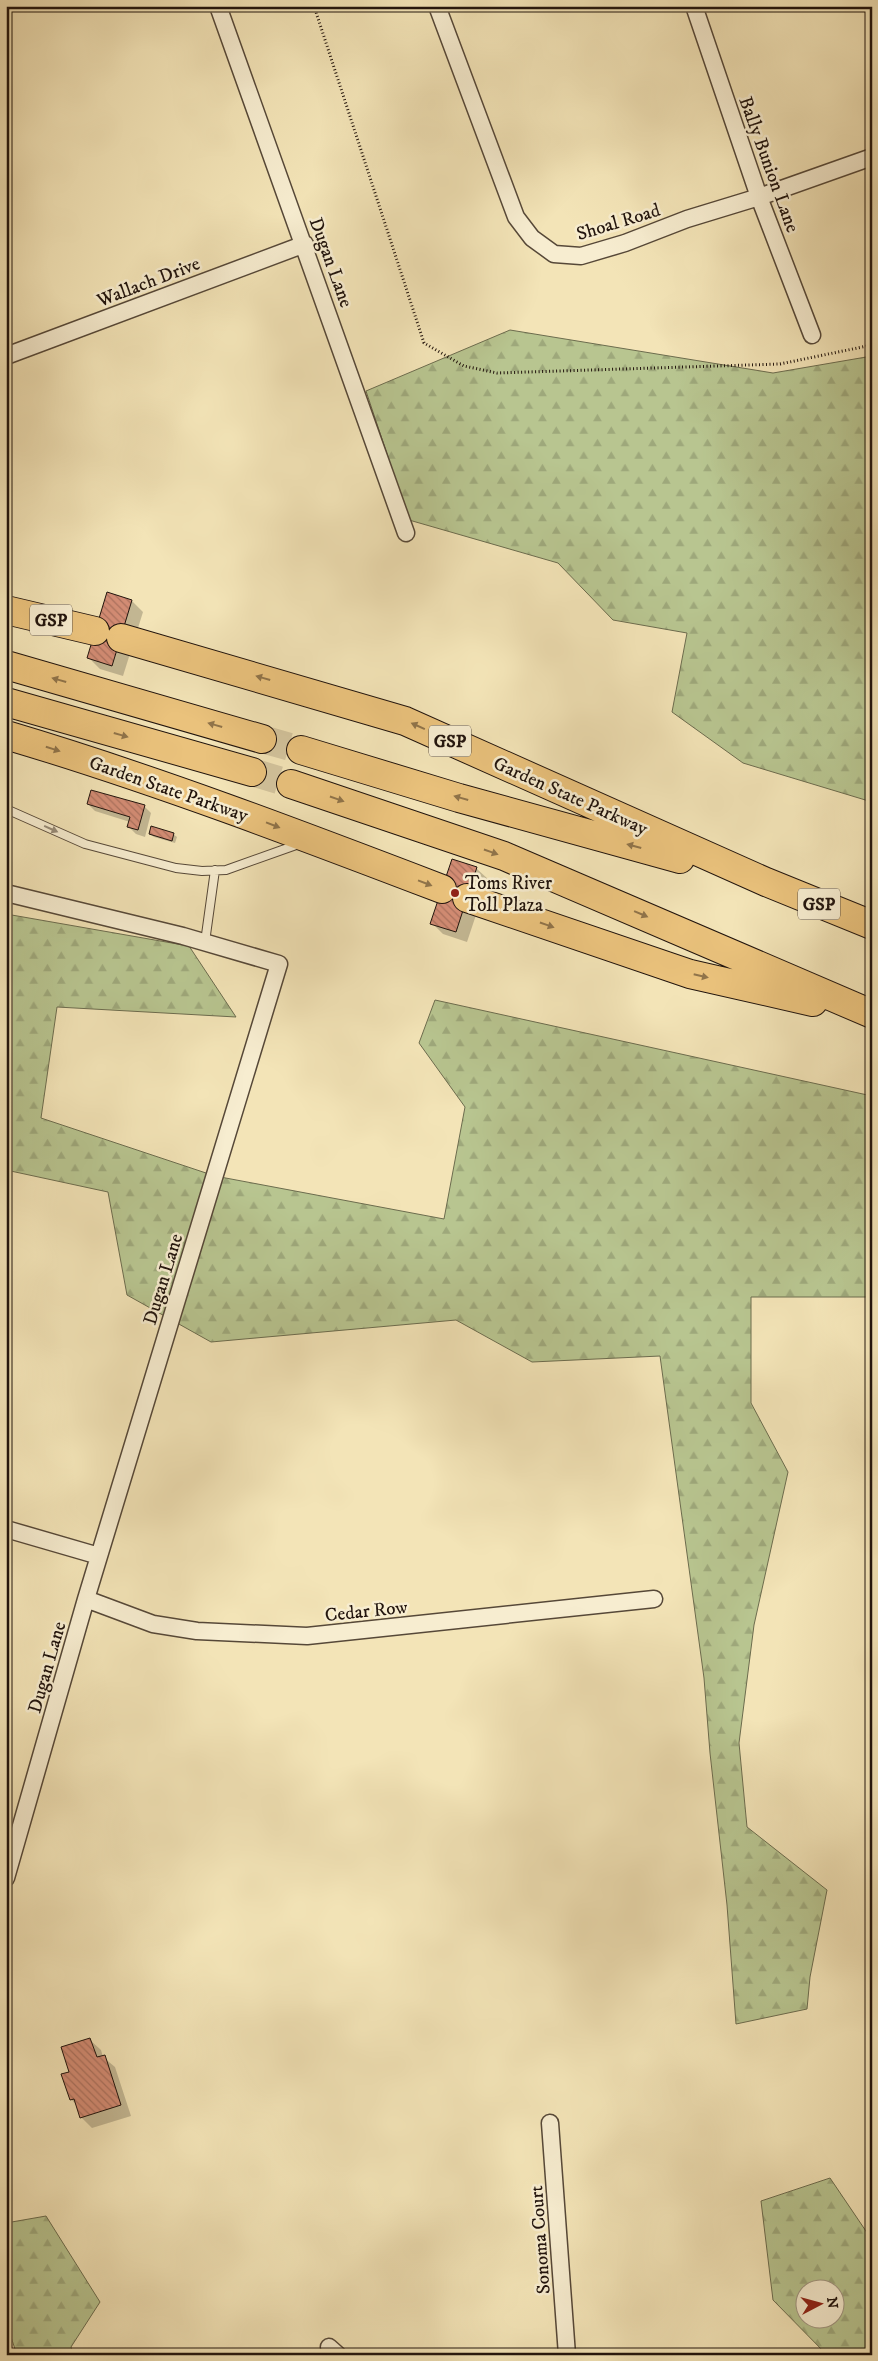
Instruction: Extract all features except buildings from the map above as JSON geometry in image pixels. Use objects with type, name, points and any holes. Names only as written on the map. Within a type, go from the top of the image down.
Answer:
[{"type":"highway","name":"Garden State Parkway","points":[[6,610],[108,634],[405,720],[766,882],[872,925]]},
{"type":"highway","points":[[6,665],[262,739]]},
{"type":"highway","points":[[6,702],[252,772]]},
{"type":"highway","name":"Garden State Parkway","points":[[6,735],[96,762],[442,889]]},
{"type":"highway","points":[[301,750],[460,798],[766,882]]},
{"type":"highway","points":[[291,784],[504,856],[872,1014]]},
{"type":"highway","points":[[467,898],[690,974],[872,1014]]},
{"type":"street","name":"Dugan Lane","points":[[218,6],[406,533]]},
{"type":"street","name":"Shoal Road","points":[[437,6],[516,217],[532,238],[554,254],[581,256],[625,243],[687,219],[759,197],[872,157]]},
{"type":"street","name":"Bally Bunion Lane","points":[[694,6],[759,197],[812,335]]},
{"type":"street","name":"Wallach Drive","points":[[6,356],[304,244]]},
{"type":"street","name":"Dugan Lane","points":[[6,893],[205,942],[279,964],[86,1599],[6,1878]]},
{"type":"street","points":[[6,1529],[99,1556]]},
{"type":"street","name":"Cedar Row","points":[[86,1599],[161,1625],[197,1631],[307,1636],[654,1599]]},
{"type":"street","name":"Sonoma Court","points":[[550,2122],[567,2355]]},
{"type":"lane","points":[[6,809],[85,844],[176,868],[226,870],[311,840]]},
{"type":"lane","points":[[205,942],[215,870]]},
{"type":"path","points":[[314,6],[424,343],[464,366],[497,373],[780,364],[872,345]]},
{"type":"green space","points":[[510,330],[773,373],[872,356],[872,802],[743,763],[672,712],[687,633],[613,620],[558,563],[409,520],[366,391]]},
{"type":"green space","points":[[6,914],[189,946],[236,1017],[57,1007],[41,1118],[215,1176],[444,1219],[465,1107],[419,1043],[435,1000],[872,1096],[872,1297],[751,1297],[751,1403],[788,1472],[754,1625],[739,1743],[747,1827],[827,1890],[810,1977],[807,2009],[736,2024],[727,1905],[710,1753],[704,1678],[660,1356],[532,1362],[456,1320],[211,1342],[127,1295],[108,1192],[6,1170]]},
{"type":"green space","points":[[830,2178],[872,2240],[872,2355],[827,2355],[800,2328],[846,2328],[846,2278],[796,2278],[796,2323],[773,2300],[761,2201]]},
{"type":"green space","points":[[46,2216],[100,2302],[71,2347],[73,2355],[17,2355],[6,2322],[6,2223]]},
{"type":"tunnel","points":[[262,739],[301,750]]},
{"type":"tunnel","points":[[252,772],[291,784]]},
{"type":"place","name":"Toms River Toll Plaza","points":[[455,893]]}]
